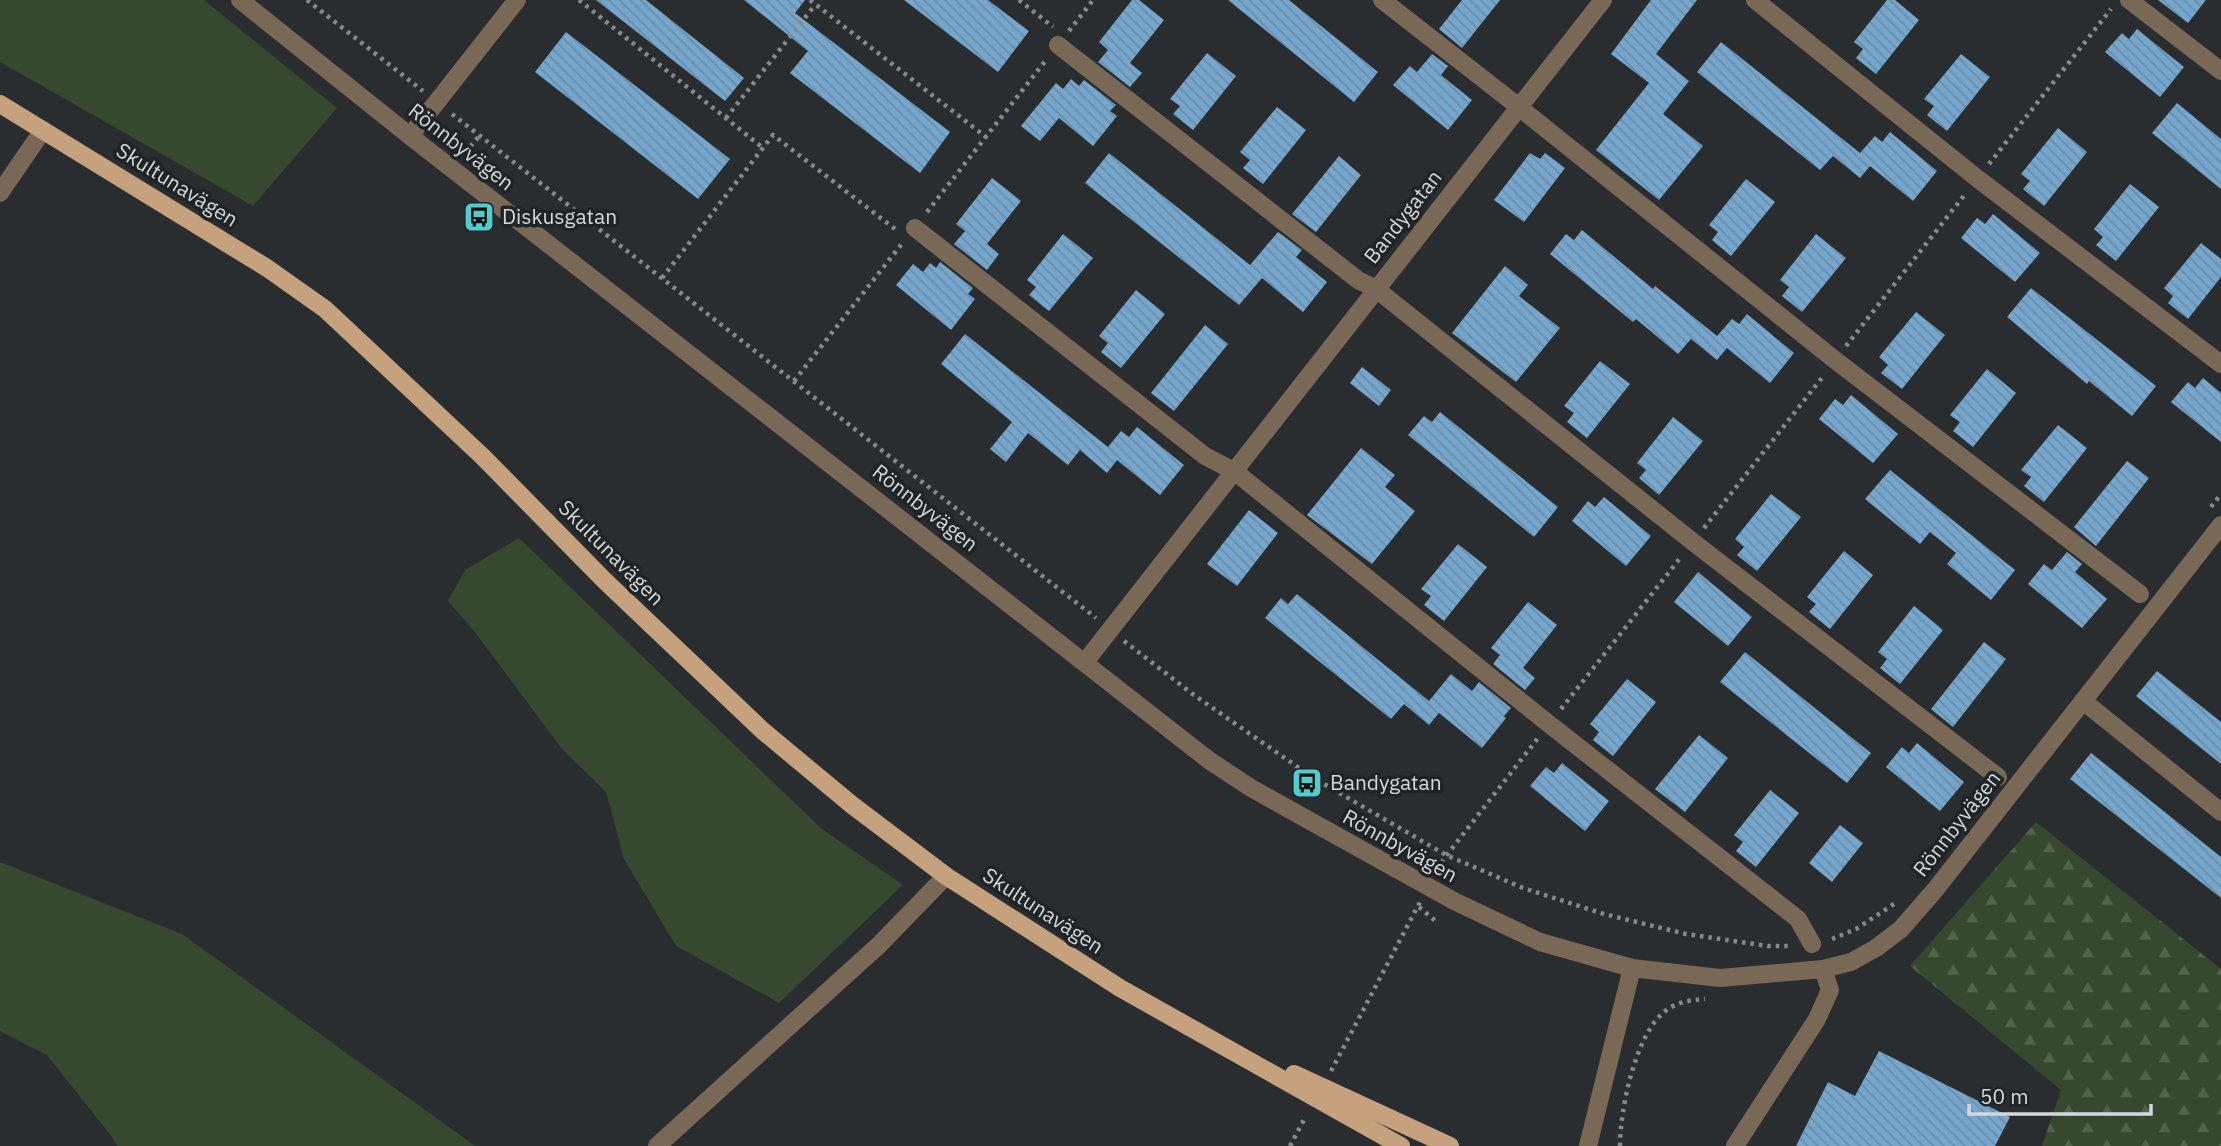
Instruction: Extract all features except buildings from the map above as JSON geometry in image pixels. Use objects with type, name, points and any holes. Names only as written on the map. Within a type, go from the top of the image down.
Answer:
[{"type":"main road","name":"Skultunavägen","points":[[0,104],[256,261],[325,309],[482,456],[605,581],[763,732],[852,806],[946,876],[1120,988],[1401,1146]]},
{"type":"main road","name":"Skultunavägen","points":[[1195,1030],[1450,1146]]},
{"type":"street","name":"Rönnbyvägen","points":[[240,0],[1210,761],[1251,788],[1427,886],[1540,942],[1632,968],[1720,978],[1774,975],[1823,969],[1851,962],[1876,948],[1901,929],[1936,890],[2221,525]]},
{"type":"street","points":[[410,136],[517,0]]},
{"type":"street","points":[[1382,0],[1835,360],[2140,594]]},
{"type":"street","name":"Bandygatan","points":[[1085,662],[1603,0]]},
{"type":"street","points":[[1755,0],[1978,179],[2221,364]]},
{"type":"street","points":[[2129,0],[2221,71]]},
{"type":"street","points":[[1061,40],[1358,280],[1376,289],[1693,542],[1998,777]]},
{"type":"street","points":[[0,193],[43,130]]},
{"type":"street","points":[[911,233],[1205,456],[1234,471],[1549,724],[1798,919],[1812,944]]},
{"type":"street","points":[[2083,701],[2221,812]]},
{"type":"street","points":[[657,1146],[879,945],[946,876]]},
{"type":"street","points":[[1588,1146],[1632,968]]},
{"type":"street","points":[[1735,1146],[1817,1019],[1830,990],[1823,969]]},
{"type":"path","points":[[307,0],[794,381],[1093,0]]},
{"type":"path","points":[[579,0],[762,148]]},
{"type":"path","points":[[810,0],[986,137]]},
{"type":"path","points":[[1019,0],[1061,40]]},
{"type":"path","points":[[1329,1074],[1427,886],[1446,855],[2118,0]]},
{"type":"path","points":[[726,118],[815,5]]},
{"type":"path","points":[[662,278],[773,135],[911,233]]},
{"type":"path","points":[[1446,855],[1524,888],[1604,914],[1686,934],[1768,946],[1827,941],[1856,929],[1898,902]]},
{"type":"path","points":[[1418,907],[1438,923]]},
{"type":"path","points":[[1620,1146],[1623,1108],[1634,1065],[1654,1022],[1663,1013],[1683,1002],[1713,998]]},
{"type":"path","points":[[1290,1146],[1308,1113]]},
{"type":"green space","points":[[0,0],[204,0],[337,108],[253,206],[0,62]]},
{"type":"green space","points":[[519,538],[822,829],[903,885],[779,1003],[676,946],[624,859],[606,792],[562,749],[474,631],[448,601],[465,570]]},
{"type":"green space","points":[[2036,822],[2221,969],[2221,1146],[2042,1146],[2061,1090],[1910,966]]},
{"type":"green space","points":[[0,862],[182,934],[475,1146],[117,1146],[47,1055],[0,1031]]},
{"type":"place","name":"Diskusgatan","points":[[479,217]]},
{"type":"place","name":"Bandygatan","points":[[1307,783]]}]
